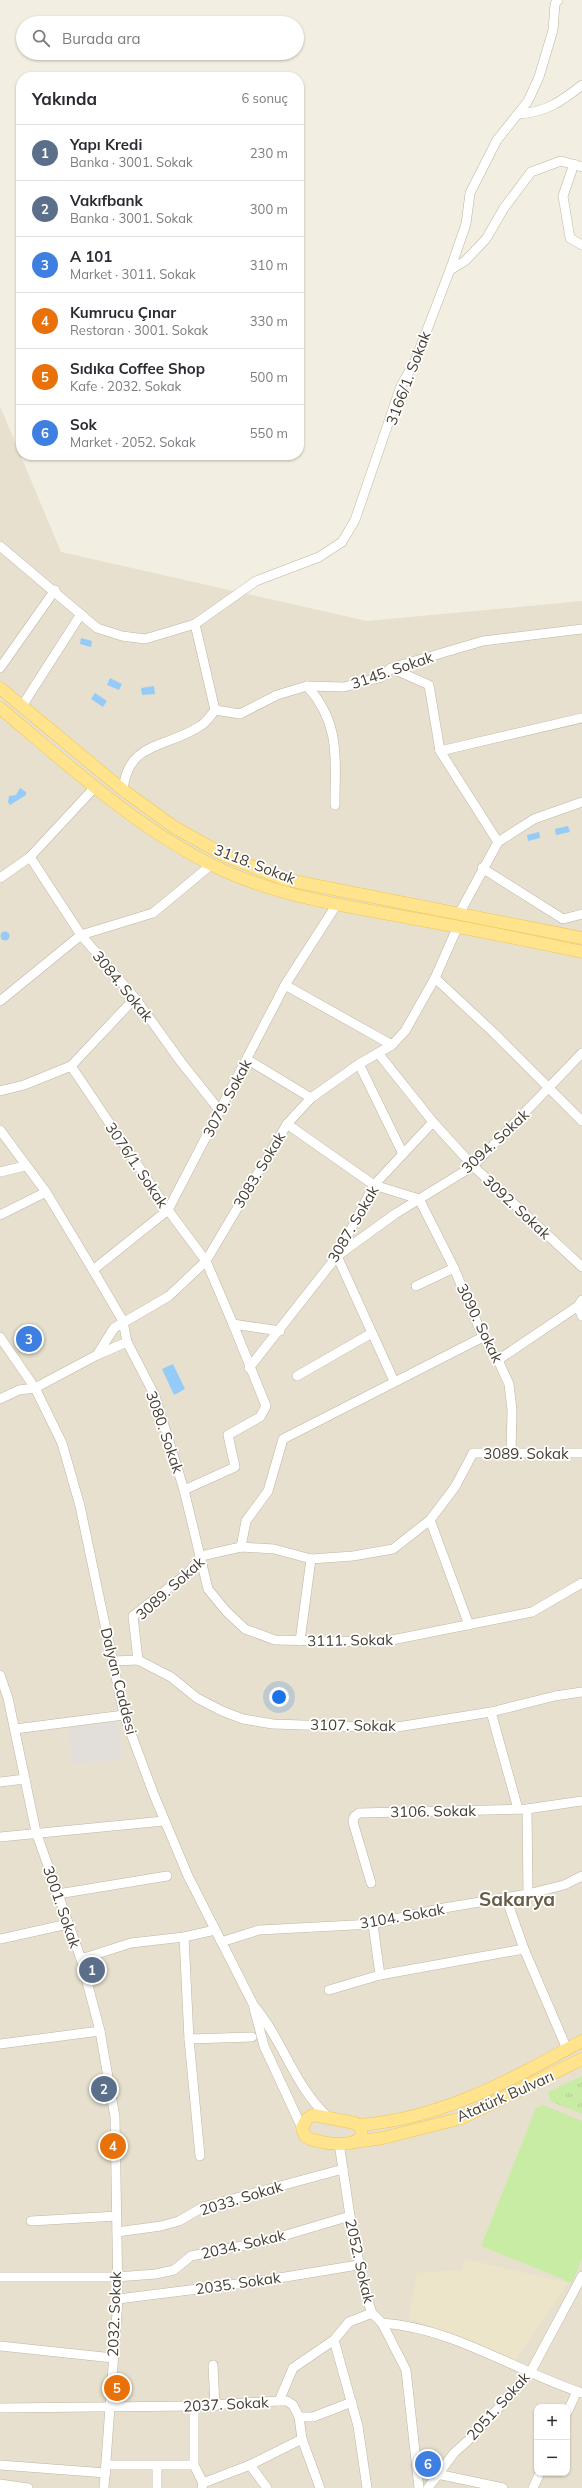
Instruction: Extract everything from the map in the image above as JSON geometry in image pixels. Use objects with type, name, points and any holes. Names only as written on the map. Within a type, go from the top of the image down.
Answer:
[{"type":"main road","name":"3118. Sokak","points":[[0,688],[123,790],[174,827],[226,856],[283,878],[379,899],[460,912],[582,938]]},
{"type":"main road","name":"3118. Sokak","points":[[0,708],[95,787],[168,841],[211,865],[264,886],[309,900],[458,926],[582,952]]},
{"type":"main road","name":"Atatürk Bulvarı","points":[[582,2041],[491,2089],[452,2106],[388,2123],[359,2125],[328,2117],[313,2115],[307,2119],[302,2128],[305,2136],[310,2139],[340,2143],[383,2138],[462,2118],[582,2059]]},
{"type":"main road","points":[[355,2142],[362,2136],[359,2125]]},
{"type":"street","name":"3166/1. Sokak","points":[[0,546],[55,590],[97,628],[122,636],[145,639],[195,624],[256,581],[319,558],[342,542],[355,520],[401,386],[415,361],[450,270],[466,224],[470,193],[497,140],[528,101],[539,77],[553,30],[555,4],[558,0]]},
{"type":"street","points":[[518,114],[532,113],[556,105],[582,85]]},
{"type":"street","points":[[450,270],[465,261],[486,239],[504,208],[531,172],[561,161],[578,165],[563,196],[570,238],[582,244]]},
{"type":"street","points":[[0,668],[55,590]]},
{"type":"street","points":[[22,706],[81,614]]},
{"type":"street","points":[[123,790],[125,774],[134,758],[201,726],[215,710],[195,624]]},
{"type":"street","name":"3145. Sokak","points":[[215,710],[240,714],[277,695],[307,686],[344,687],[382,677],[391,668],[483,641],[582,629]]},
{"type":"street","points":[[391,668],[428,685],[440,751],[498,842]]},
{"type":"street","points":[[307,686],[330,718],[335,742],[335,805]]},
{"type":"street","points":[[440,751],[582,718]]},
{"type":"street","points":[[0,878],[30,857],[95,787]]},
{"type":"street","points":[[460,912],[482,868],[498,842],[534,819],[582,802]]},
{"type":"street","name":"3084. Sokak","points":[[30,857],[81,935],[135,998],[181,1062],[220,1111]]},
{"type":"street","points":[[0,1002],[81,935],[153,912],[211,865]]},
{"type":"street","points":[[482,868],[563,919],[582,914]]},
{"type":"street","name":"3079. Sokak","points":[[93,1270],[168,1210],[248,1060],[285,985],[337,904]]},
{"type":"street","name":"3083. Sokak","points":[[0,1399],[19,1390],[35,1388],[97,1355],[114,1328],[123,1321],[169,1296],[206,1261],[287,1124],[311,1098],[359,1064],[392,1045],[404,1031],[434,978],[458,926]]},
{"type":"street","points":[[434,978],[494,1033],[582,1121]]},
{"type":"street","points":[[285,985],[392,1045]]},
{"type":"street","points":[[0,1091],[24,1085],[71,1066],[135,998]]},
{"type":"street","name":"3092. Sokak","points":[[378,1053],[433,1122],[473,1166],[582,1267]]},
{"type":"street","name":"3094. Sokak","points":[[337,1256],[395,1214],[473,1166],[549,1089],[582,1053]]},
{"type":"street","points":[[248,1060],[311,1098]]},
{"type":"street","points":[[359,1064],[403,1154]]},
{"type":"street","name":"3076/1. Sokak","points":[[71,1066],[168,1210],[206,1261],[233,1324],[249,1368],[258,1383],[266,1406],[260,1417],[228,1435],[235,1467],[184,1490]]},
{"type":"street","name":"3087. Sokak","points":[[249,1368],[280,1331],[297,1306],[337,1256],[374,1185],[433,1122]]},
{"type":"street","points":[[287,1124],[374,1185],[419,1200]]},
{"type":"street","points":[[0,1130],[25,1166],[46,1192],[123,1321]]},
{"type":"street","points":[[0,1172],[25,1166]]},
{"type":"street","points":[[0,1215],[46,1192]]},
{"type":"street","name":"3090. Sokak","points":[[419,1200],[454,1268],[483,1337],[498,1360],[510,1390],[512,1410],[511,1454]]},
{"type":"street","points":[[337,1256],[394,1381]]},
{"type":"street","points":[[416,1286],[454,1268]]},
{"type":"street","points":[[498,1360],[580,1303],[582,1316]]},
{"type":"street","name":"3080. Sokak","points":[[123,1321],[127,1342],[155,1396],[184,1490],[201,1556]]},
{"type":"street","points":[[233,1324],[280,1331]]},
{"type":"street","points":[[297,1376],[372,1334]]},
{"type":"street","name":"Dalyan Caddesi","points":[[0,1337],[35,1388],[62,1443],[80,1506],[124,1715],[164,1820],[215,1930],[254,2006]]},
{"type":"street","points":[[241,1547],[246,1521],[268,1491],[283,1439],[394,1381],[483,1337]]},
{"type":"street","points":[[97,1355],[127,1342]]},
{"type":"street","name":"3089. Sokak","points":[[138,1660],[133,1616],[189,1572],[201,1556],[241,1547],[274,1550],[311,1559],[353,1556],[393,1548],[430,1520],[455,1487],[473,1453],[582,1453]]},
{"type":"street","points":[[430,1520],[469,1625]]},
{"type":"street","name":"3111. Sokak","points":[[201,1556],[208,1589],[226,1611],[245,1630],[275,1640],[382,1642],[532,1612],[582,1583]]},
{"type":"street","points":[[300,1641],[311,1559]]},
{"type":"street","points":[[113,1661],[138,1660]]},
{"type":"street","name":"3107. Sokak","points":[[138,1660],[171,1677],[197,1698],[222,1711],[243,1719],[272,1724],[391,1728],[491,1712],[555,1696],[582,1692]]},
{"type":"street","name":"3001. Sokak","points":[[0,1675],[4,1698],[15,1729],[36,1832],[81,1959],[100,2031],[115,2117],[115,2164]]},
{"type":"street","points":[[491,1712],[522,1809],[528,1894]]},
{"type":"street","points":[[15,1729],[124,1715]]},
{"type":"street","points":[[0,1782],[25,1779]]},
{"type":"street","name":"3106. Sokak","points":[[371,1883],[353,1822],[356,1814],[522,1809],[582,1801]]},
{"type":"street","points":[[0,1837],[36,1832],[164,1820]]},
{"type":"street","points":[[58,1894],[167,1876]]},
{"type":"street","name":"3104. Sokak","points":[[221,1942],[259,1930],[373,1924],[451,1907],[528,1894],[564,1885],[582,1876]]},
{"type":"street","points":[[506,1898],[524,1948],[567,2049]]},
{"type":"street","points":[[0,1939],[68,1924]]},
{"type":"street","points":[[373,1924],[380,1975]]},
{"type":"street","points":[[81,1959],[131,1943],[184,1937],[215,1930]]},
{"type":"street","points":[[184,1937],[189,2039],[200,2156]]},
{"type":"street","points":[[329,1990],[380,1975],[524,1948]]},
{"type":"street","points":[[254,2006],[265,2019],[299,2081],[328,2117]]},
{"type":"street","points":[[254,2006],[264,2046],[302,2128]]},
{"type":"street","points":[[0,2044],[100,2031]]},
{"type":"street","points":[[189,2039],[252,2037]]},
{"type":"street","name":"2052. Sokak","points":[[340,2143],[358,2264],[372,2313],[382,2323],[406,2370],[419,2488]]},
{"type":"street","name":"2032. Sokak","points":[[104,2488],[112,2407],[113,2358],[118,2299],[116,2277],[117,2216],[115,2164]]},
{"type":"street","name":"2033. Sokak","points":[[117,2232],[161,2226],[179,2220],[203,2207],[343,2169]]},
{"type":"street","points":[[31,2221],[117,2216]]},
{"type":"street","name":"2034. Sokak","points":[[0,2277],[116,2277],[174,2270],[191,2256],[266,2241],[350,2216]]},
{"type":"street","name":"2035. Sokak","points":[[118,2299],[261,2281],[358,2264]]},
{"type":"street","name":"2051. Sokak","points":[[428,2488],[437,2474],[530,2373],[582,2276]]},
{"type":"street","name":"2037. Sokak","points":[[0,2408],[215,2406],[279,2401],[293,2368],[334,2340],[349,2322],[372,2313]]},
{"type":"street","points":[[382,2323],[406,2325],[442,2335],[487,2352],[530,2373],[579,2392],[570,2408]]},
{"type":"street","points":[[334,2340],[352,2402],[363,2452],[367,2488]]},
{"type":"street","points":[[0,2346],[113,2358]]},
{"type":"street","points":[[213,2364],[215,2406]]},
{"type":"street","points":[[279,2401],[287,2401],[293,2405],[299,2417],[302,2439],[320,2488]]},
{"type":"street","points":[[299,2417],[313,2417],[352,2402]]},
{"type":"street","points":[[194,2406],[194,2465],[203,2486],[302,2439]]},
{"type":"street","points":[[0,2466],[106,2469],[194,2465]]},
{"type":"street","points":[[250,2465],[267,2488]]},
{"type":"street","points":[[157,2467],[157,2488]]},
{"type":"street","points":[[437,2474],[503,2488]]},
{"type":"street","points":[[533,2488],[539,2476]]},
{"type":"street","points":[[0,2484],[28,2488]]},
{"type":"shaded area","points":[[0,406],[16,444],[16,460],[23,460],[61,552],[367,621],[582,601],[582,2488],[0,2488]]},
{"type":"shaded area","points":[[119,1723],[123,1759],[72,1764],[67,1726]]},
{"type":"shaded area","points":[[465,2259],[568,2283],[515,2361],[409,2318],[417,2273],[462,2270]]},
{"type":"green space","points":[[582,2076],[582,2114],[550,2101],[548,2092]]},
{"type":"green space","points":[[543,2105],[582,2121],[582,2258],[572,2283],[481,2246],[536,2108]]},
{"type":"water","points":[[81,638],[92,641],[91,647],[80,644]]},
{"type":"water","points":[[110,678],[122,684],[119,690],[107,685]]},
{"type":"water","points":[[154,686],[155,694],[142,695],[141,688]]},
{"type":"water","points":[[95,693],[107,701],[103,707],[91,699]]},
{"type":"water","points":[[20,788],[26,792],[26,795],[10,805],[8,802],[9,796],[16,795]]},
{"type":"water","points":[[568,826],[570,832],[556,835],[555,829]]},
{"type":"water","points":[[539,832],[540,838],[528,841],[527,835]]},
{"type":"water","points":[[5,931],[10,936],[5,941],[0,936]]},
{"type":"water","points":[[173,1364],[185,1389],[174,1395],[162,1369]]},
{"type":"place","name":"A 101","points":[[29,1339]]},
{"type":"place","name":"Yapı Kredi","points":[[92,1970]]},
{"type":"place","name":"Vakıfbank","points":[[104,2089]]},
{"type":"place","name":"Kumrucu Çınar","points":[[113,2146]]},
{"type":"place","name":"Sıdıka Coffee Shop","points":[[117,2388]]},
{"type":"place","name":"Sok","points":[[428,2464]]},
{"type":"district","name":"Sakarya","points":[[517,1899]]}]
